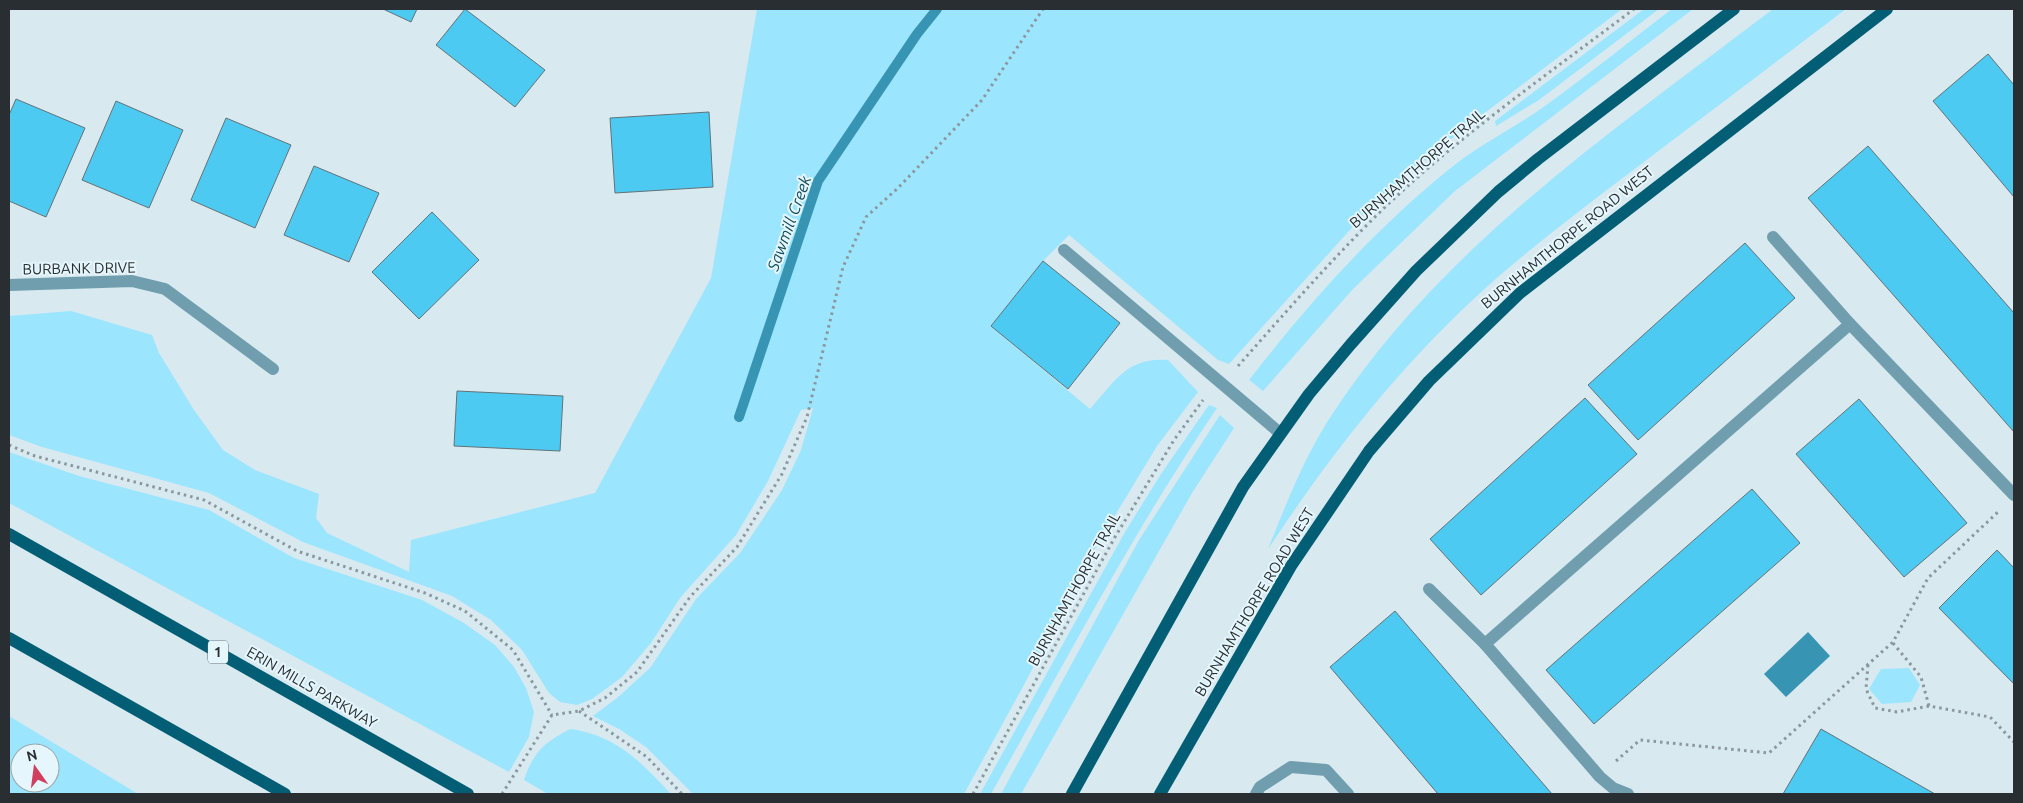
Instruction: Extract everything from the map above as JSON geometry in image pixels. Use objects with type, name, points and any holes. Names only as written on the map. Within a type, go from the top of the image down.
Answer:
[{"type":"main road","points":[[1072,794],[1223,520],[1280,433],[1309,394],[1416,271],[1479,210],[1538,159],[1734,9]]},
{"type":"main road","name":"BURNHAMTHORPE ROAD WEST","points":[[1160,794],[1291,566],[1369,451],[1429,381],[1473,336],[1527,287],[1887,9]]},
{"type":"main road","name":"ERIN MILLS PARKWAY","points":[[9,534],[468,794]]},
{"type":"main road","points":[[9,638],[286,794]]},
{"type":"street","points":[[1773,236],[1850,324],[2014,494]]},
{"type":"street","points":[[1064,250],[1280,433]]},
{"type":"street","name":"BURBANK DRIVE","points":[[9,285],[132,281],[165,289],[273,369]]},
{"type":"street","points":[[1485,644],[1850,324]]},
{"type":"street","points":[[1429,588],[1485,644],[1600,777],[1613,788],[1628,794]]},
{"type":"street","points":[[1256,794],[1260,787],[1291,767],[1326,770],[1348,794]]},
{"type":"path","points":[[552,715],[579,712],[605,698],[637,672],[690,597],[736,547],[782,474],[807,417],[843,267],[866,217],[898,188],[982,100],[1043,9]]},
{"type":"path","name":"BURNHAMTHORPE TRAIL","points":[[1238,367],[1305,290],[1384,209],[1465,137],[1634,9]]},
{"type":"path","name":"BURNHAMTHORPE TRAIL","points":[[973,794],[1115,537],[1174,440],[1202,400]]},
{"type":"path","points":[[9,445],[35,456],[204,500],[297,551],[425,593],[465,611],[513,650],[552,715]]},
{"type":"path","points":[[1600,777],[1640,740],[1769,753],[1893,642],[1928,578],[2000,510]]},
{"type":"path","points":[[1893,642],[1922,677],[1929,706]]},
{"type":"path","points":[[1868,664],[1866,690],[1875,708],[1897,712],[1929,706],[1990,717],[2014,742]]},
{"type":"path","points":[[579,712],[647,757],[682,794]]},
{"type":"path","points":[[502,794],[552,715]]},
{"type":"shaded area","points":[[757,9],[1622,9],[1410,172],[1367,211],[1229,364],[1218,360],[1069,235],[1043,261],[991,326],[1090,409],[1123,373],[1142,362],[1154,360],[1168,360],[1198,392],[1157,446],[1085,565],[1025,683],[964,794],[693,794],[646,747],[619,729],[593,716],[617,698],[650,668],[696,599],[740,553],[782,490],[801,450],[813,408],[801,410],[768,481],[736,535],[680,598],[651,643],[622,677],[592,699],[577,705],[560,702],[549,693],[522,650],[491,620],[452,596],[303,542],[209,493],[42,447],[9,435],[9,316],[71,311],[152,335],[159,353],[194,410],[223,450],[255,470],[319,494],[316,518],[327,533],[409,572],[411,540],[595,493],[711,278]]},
{"type":"shaded area","points":[[1644,9],[1659,9],[1539,100],[1496,126],[1495,121]]},
{"type":"shaded area","points":[[1672,9],[1693,9],[1455,191],[1353,289],[1263,391],[1249,380],[1294,324],[1342,270],[1419,194],[1471,153],[1561,94]]},
{"type":"shaded area","points":[[1773,9],[1846,9],[1567,221],[1524,255],[1462,310],[1434,337],[1358,424],[1268,549],[1297,479],[1323,429],[1377,352],[1426,295],[1536,193],[1594,145]]},
{"type":"shaded area","points":[[1209,405],[1217,408],[1128,550],[991,794],[980,794],[1125,532],[1161,474]]},
{"type":"shaded area","points":[[1220,415],[1234,428],[1192,493],[1021,794],[1001,794],[1139,540]]},
{"type":"shaded area","points":[[9,452],[79,476],[209,510],[294,558],[422,600],[464,623],[495,645],[514,667],[526,688],[534,712],[529,737],[509,772],[9,503]]},
{"type":"shaded area","points":[[1808,632],[1830,656],[1786,697],[1764,674]]},
{"type":"shaded area","points":[[1909,668],[1920,685],[1911,702],[1882,704],[1869,689],[1881,669]]},
{"type":"shaded area","points":[[9,716],[54,743],[10,743],[10,793],[60,793],[60,747],[138,794],[9,794]]},
{"type":"shaded area","points":[[570,729],[601,737],[614,744],[638,761],[671,794],[548,794],[524,780],[531,762],[541,749],[547,743]]},
{"type":"building","points":[[383,9],[417,9],[411,22]]},
{"type":"building","points":[[465,9],[545,70],[515,107],[436,45]]},
{"type":"building","points":[[1988,54],[2014,85],[2014,197],[1933,101]]},
{"type":"building","points":[[16,99],[85,128],[46,217],[9,201],[9,115]]},
{"type":"building","points":[[116,101],[183,130],[149,208],[82,180]]},
{"type":"building","points":[[709,112],[713,187],[615,193],[610,118]]},
{"type":"building","points":[[226,118],[291,145],[255,228],[191,200]]},
{"type":"building","points":[[1868,146],[2014,313],[2014,432],[1808,198]]},
{"type":"building","points":[[314,166],[379,193],[349,262],[284,235]]},
{"type":"building","points":[[432,212],[479,260],[419,319],[372,272]]},
{"type":"building","points":[[1745,243],[1795,298],[1638,440],[1588,385]]},
{"type":"building","points":[[1043,261],[1120,323],[1068,389],[991,326]]},
{"type":"building","points":[[457,391],[563,396],[560,451],[454,446]]},
{"type":"building","points":[[1585,398],[1637,454],[1481,595],[1430,539]]},
{"type":"building","points":[[1859,399],[1967,523],[1904,577],[1796,454]]},
{"type":"building","points":[[1752,489],[1800,543],[1594,724],[1546,670]]},
{"type":"building","points":[[1997,550],[2014,568],[2014,684],[1939,608]]},
{"type":"building","points":[[1395,611],[1552,794],[1438,794],[1330,667]]},
{"type":"building","points":[[1821,729],[1935,794],[1783,794]]},
{"type":"waterway","name":"Sawmill Creek","points":[[739,417],[818,181],[917,34],[937,9]]}]
